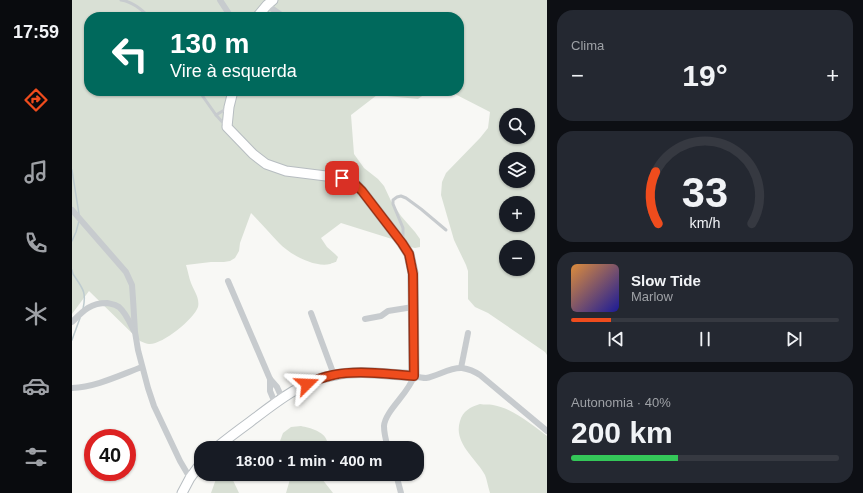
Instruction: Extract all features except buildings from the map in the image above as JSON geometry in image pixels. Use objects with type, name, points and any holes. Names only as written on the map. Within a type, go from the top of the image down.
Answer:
[{"type":"street","points":[[220,0],[228,12]]},
{"type":"street","points":[[261,12],[270,3],[279,12]]},
{"type":"street","points":[[232,96],[227,127],[253,154],[266,164],[286,171],[342,178],[353,182],[362,191],[409,254],[413,274],[414,376],[412,383],[388,415],[384,425],[386,441]]},
{"type":"street","points":[[72,210],[126,272],[132,286],[135,332],[148,388],[154,406],[180,461],[190,478]]},
{"type":"street","points":[[228,281],[270,379],[270,391],[278,400]]},
{"type":"street","points":[[72,322],[84,310],[92,305],[105,303],[113,304],[124,312],[135,332]]},
{"type":"street","points":[[365,319],[381,316],[388,311],[414,307]]},
{"type":"street","points":[[311,313],[334,375]]},
{"type":"street","points":[[461,368],[468,332]]},
{"type":"street","points":[[72,388],[98,383],[142,367]]},
{"type":"street","points":[[225,441],[278,400],[321,378],[346,373],[368,373],[427,378],[461,368],[471,370],[480,375],[547,431]]},
{"type":"street","points":[[182,493],[194,473]]},
{"type":"street","points":[[398,481],[401,493]]},
{"type":"lane","points":[[121,0],[139,7],[144,12]]},
{"type":"lane","points":[[203,96],[216,115],[227,127]]},
{"type":"lane","points":[[216,115],[229,107]]},
{"type":"lane","points":[[402,243],[402,228],[392,204],[393,200],[397,196],[406,198],[446,230]]},
{"type":"shaded area","points":[[72,0],[547,0],[547,355],[545,352],[488,313],[475,307],[468,299],[468,271],[454,240],[441,195],[442,182],[446,173],[488,128],[490,112],[459,96],[464,96],[464,12],[84,12],[84,96],[376,96],[351,115],[354,154],[364,168],[384,186],[391,201],[401,216],[420,239],[420,247],[410,247],[392,239],[341,223],[321,238],[327,247],[338,257],[336,262],[324,265],[317,264],[296,256],[283,247],[251,213],[240,243],[239,251],[235,258],[224,262],[186,265],[198,304],[198,307],[190,318],[177,330],[162,340],[149,344],[140,341],[89,291],[72,314]]},
{"type":"shaded area","points":[[387,96],[422,96],[418,99]]},
{"type":"shaded area","points":[[480,404],[493,405],[507,410],[522,418],[547,436],[547,493],[490,493],[485,475],[462,443],[459,429],[461,418],[465,412]]},
{"type":"shaded area","points":[[301,426],[316,430],[323,435],[326,441],[280,441],[283,433],[291,427]]},
{"type":"shaded area","points":[[215,481],[233,481],[239,493],[211,493]]},
{"type":"shaded area","points":[[290,481],[324,481],[333,493],[286,493]]},
{"type":"waterway","points":[[72,170],[79,214]]},
{"type":"waterway","points":[[72,241],[79,221]]},
{"type":"waterway","points":[[72,270],[83,290],[83,309]]},
{"type":"waterway","points":[[72,340],[80,318]]},
{"type":"route","points":[[307,384],[321,378],[346,373],[414,376],[413,274],[409,254],[362,191],[353,182],[342,178]]}]
